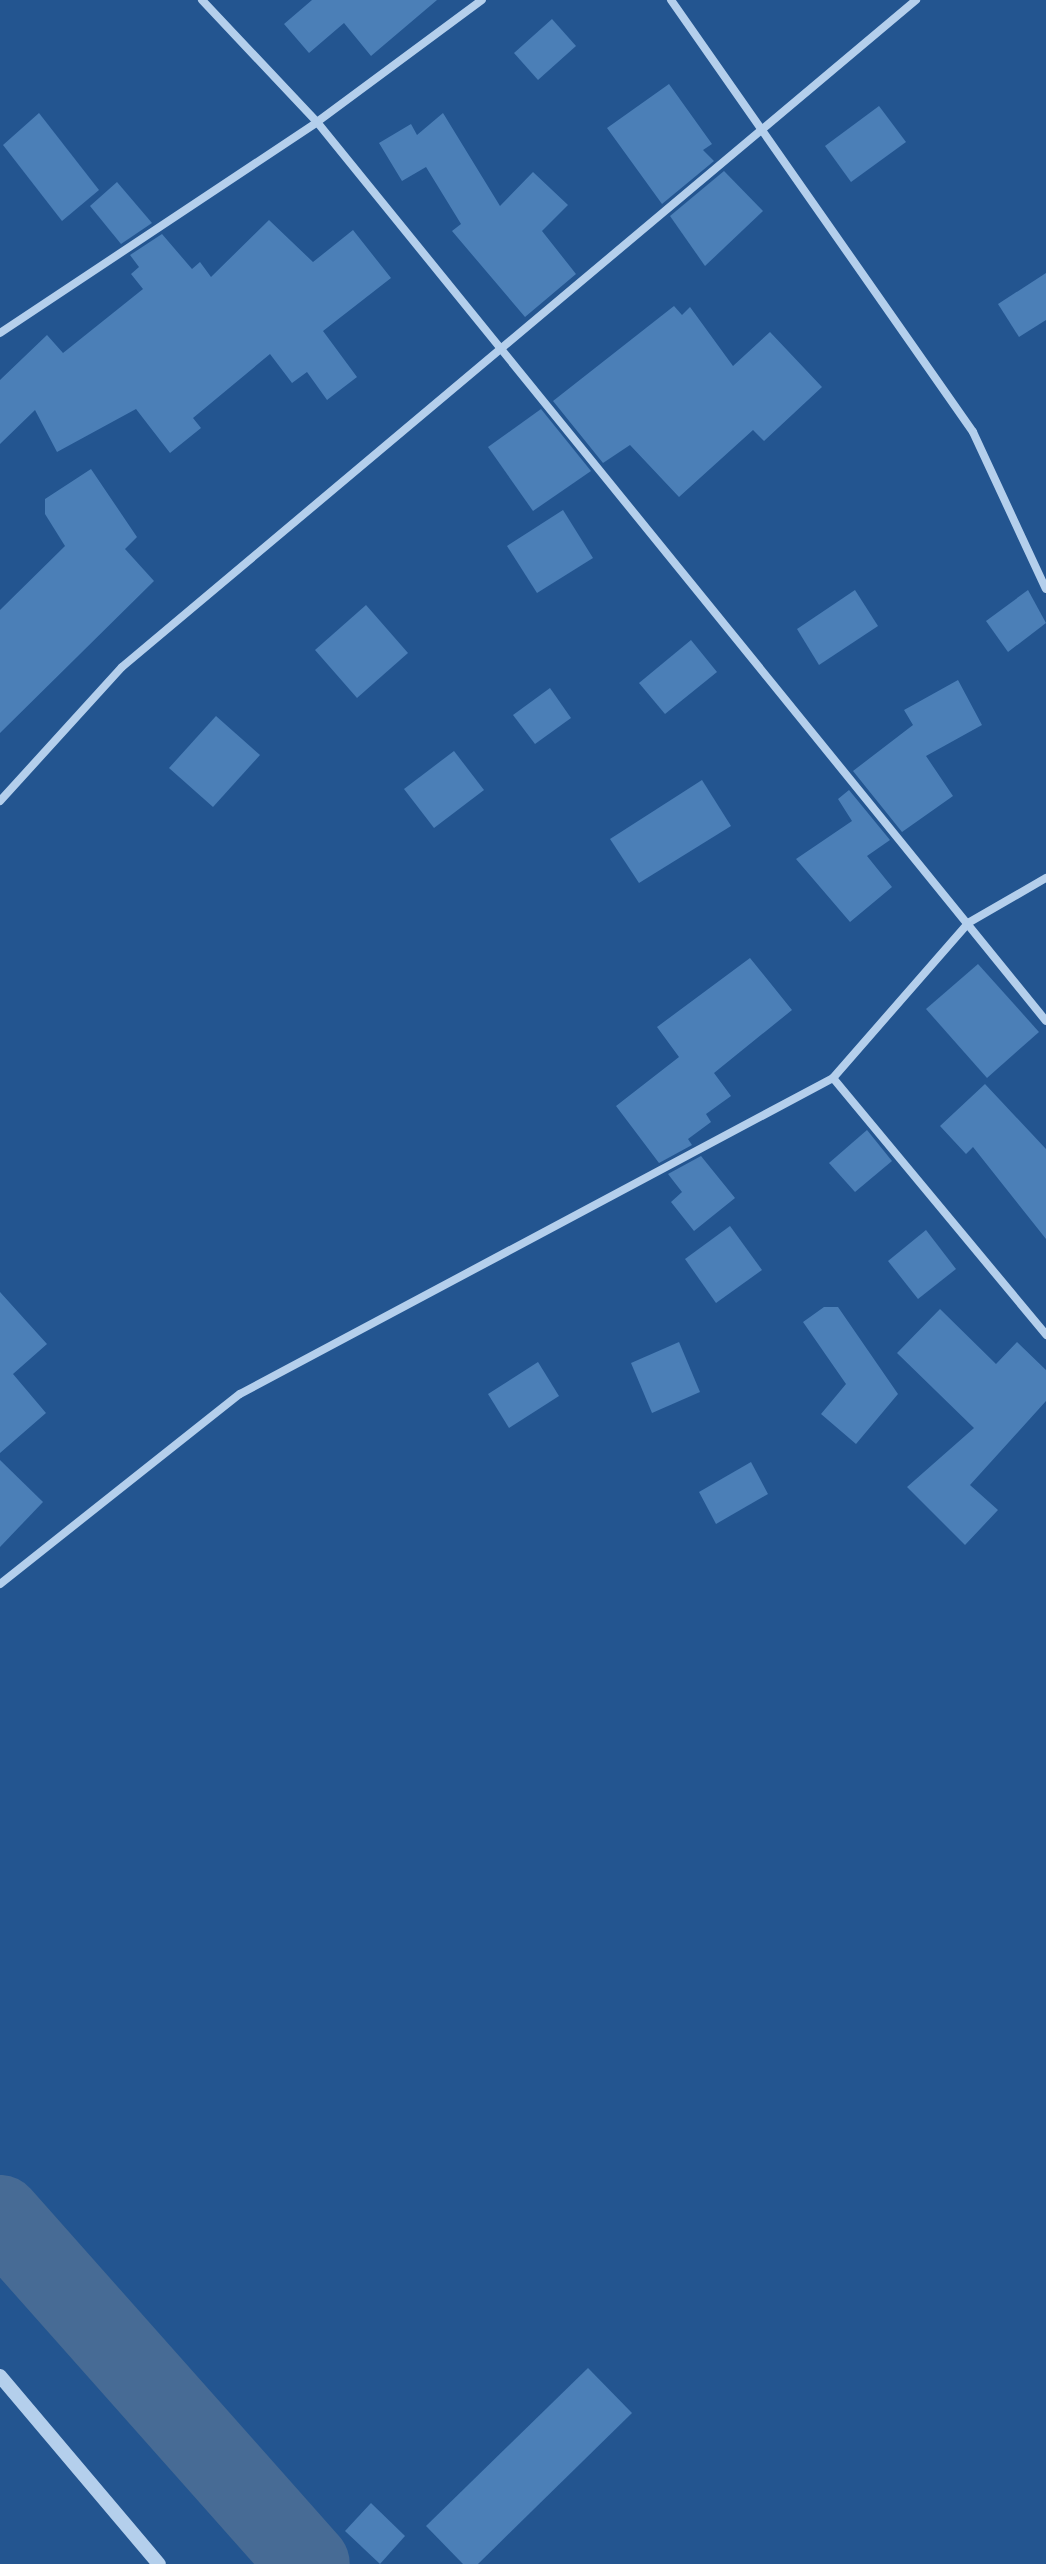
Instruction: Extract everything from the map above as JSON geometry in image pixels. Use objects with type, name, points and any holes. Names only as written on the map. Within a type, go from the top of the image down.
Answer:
[{"type":"street","points":[[202,0],[317,122],[1046,1021]]},
{"type":"street","points":[[0,333],[317,122],[482,0]]},
{"type":"street","points":[[671,0],[973,432],[1046,589]]},
{"type":"street","points":[[0,801],[122,667],[916,0]]},
{"type":"street","points":[[0,1584],[240,1394],[833,1078],[968,923],[1046,878]]},
{"type":"street","points":[[833,1078],[1046,1335]]},
{"type":"street","points":[[0,2376],[159,2564]]},
{"type":"building","points":[[312,0],[437,0],[371,56],[344,23],[309,53],[284,24]]},
{"type":"building","points":[[552,19],[576,46],[538,80],[514,53]]},
{"type":"building","points":[[669,84],[712,144],[703,150],[714,161],[662,204],[607,128]]},
{"type":"building","points":[[879,106],[906,142],[851,182],[825,146]]},
{"type":"building","points":[[39,113],[99,190],[62,221],[3,145]]},
{"type":"building","points":[[443,113],[500,206],[533,172],[568,205],[542,231],[576,274],[525,317],[452,231],[461,224],[426,167],[402,181],[379,143],[411,124],[417,135]]},
{"type":"building","points":[[724,171],[763,211],[705,266],[670,216]]},
{"type":"building","points":[[117,182],[152,223],[121,244],[90,206]]},
{"type":"building","points":[[269,220],[313,262],[353,230],[391,278],[323,331],[357,377],[327,400],[307,372],[292,383],[270,354],[193,418],[201,428],[170,453],[136,409],[57,452],[35,410],[0,444],[0,380],[47,335],[63,353],[143,289],[131,274],[139,267],[130,255],[162,234],[192,269],[200,262],[211,277]]},
{"type":"building","points":[[1046,273],[1046,320],[1019,337],[998,304]]},
{"type":"building","points":[[674,306],[682,315],[690,307],[733,366],[770,332],[822,387],[764,441],[753,430],[679,497],[630,445],[603,463],[553,401]]},
{"type":"building","points":[[541,409],[591,471],[533,511],[488,447]]},
{"type":"building","points":[[91,469],[137,537],[125,549],[154,581],[0,733],[0,610],[65,546],[45,514],[45,499]]},
{"type":"building","points":[[563,510],[593,558],[537,593],[507,546]]},
{"type":"building","points":[[855,590],[878,626],[819,665],[797,629]]},
{"type":"building","points":[[1028,590],[1046,623],[1008,652],[986,621]]},
{"type":"building","points":[[366,605],[408,653],[357,698],[315,650]]},
{"type":"building","points":[[691,640],[717,672],[665,714],[639,683]]},
{"type":"building","points":[[958,680],[982,725],[926,756],[953,796],[902,832],[853,771],[913,725],[904,710]]},
{"type":"building","points":[[550,688],[571,718],[535,744],[513,715]]},
{"type":"building","points":[[216,716],[260,755],[213,807],[169,768]]},
{"type":"building","points":[[454,751],[484,790],[434,828],[404,789]]},
{"type":"building","points":[[702,780],[731,826],[639,883],[610,839]]},
{"type":"building","points":[[849,790],[890,840],[867,856],[892,887],[850,922],[796,859],[852,821],[838,799]]},
{"type":"building","points":[[750,958],[792,1010],[714,1073],[731,1096],[706,1114],[711,1122],[688,1139],[692,1145],[659,1163],[616,1106],[679,1057],[657,1027]]},
{"type":"building","points":[[978,964],[1039,1032],[987,1078],[926,1009]]},
{"type":"building","points":[[985,1084],[1046,1149],[1046,1239],[973,1147],[966,1154],[940,1126]]},
{"type":"building","points":[[867,1130],[892,1161],[855,1192],[829,1163]]},
{"type":"building","points":[[701,1156],[735,1198],[694,1231],[671,1202],[682,1192],[668,1174]]},
{"type":"building","points":[[730,1226],[762,1270],[716,1303],[685,1259]]},
{"type":"building","points":[[926,1230],[956,1269],[918,1299],[888,1261]]},
{"type":"building","points":[[0,1292],[47,1344],[13,1374],[46,1413],[0,1453]]},
{"type":"building","points":[[824,1307],[838,1307],[898,1394],[856,1444],[821,1414],[846,1384],[803,1322]]},
{"type":"building","points":[[940,1309],[996,1364],[1017,1342],[1046,1370],[1046,1401],[970,1485],[998,1510],[965,1545],[907,1487],[974,1428],[897,1353]]},
{"type":"building","points":[[679,1342],[700,1392],[652,1413],[631,1363]]},
{"type":"building","points":[[538,1362],[559,1396],[509,1428],[488,1394]]},
{"type":"building","points":[[0,1460],[43,1502],[0,1547]]},
{"type":"building","points":[[751,1462],[768,1494],[716,1524],[699,1492]]},
{"type":"building","points":[[588,2368],[632,2413],[478,2564],[463,2564],[426,2526]]},
{"type":"building","points":[[371,2503],[405,2536],[380,2564],[345,2531]]},
{"type":"waterway","points":[[0,2216],[309,2564]]}]
